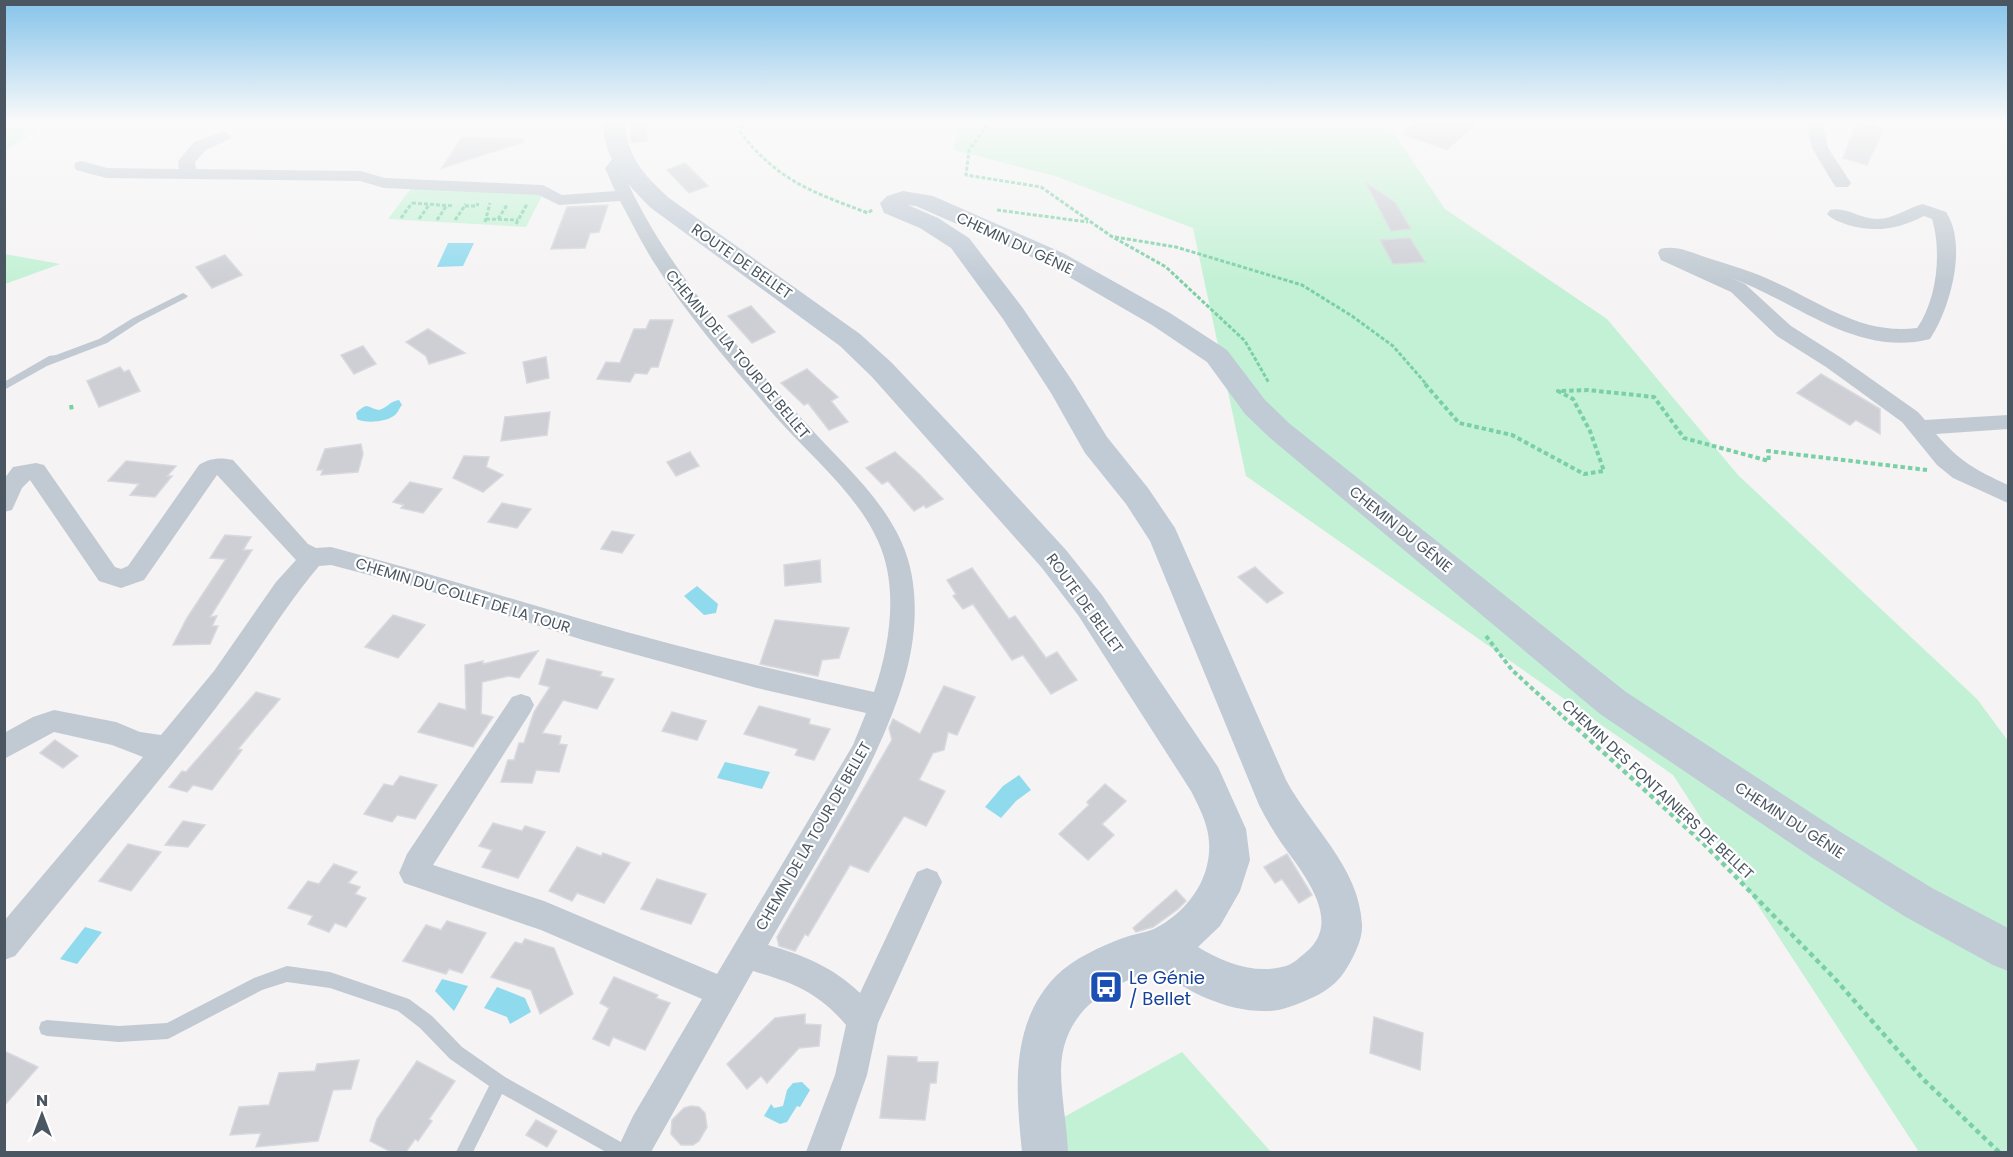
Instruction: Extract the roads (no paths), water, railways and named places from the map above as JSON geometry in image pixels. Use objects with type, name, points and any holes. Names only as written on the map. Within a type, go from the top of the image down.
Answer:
[{"type":"street","points":[[189,174],[361,176],[384,183],[543,190],[559,200],[624,196]]},
{"type":"street","name":"CHEMIN DE LA TOUR DE BELLET","points":[[616,174],[624,196],[663,263],[767,393],[877,518],[895,557],[900,586],[902,627],[898,660],[883,705],[863,752],[633,1152]]},
{"type":"street","name":"ROUTE DE BELLET","points":[[634,174],[660,202],[850,340],[882,370],[1028,529],[1090,604],[1205,778],[1227,829],[1230,860],[1220,891],[1195,924],[1165,946],[1123,959],[1088,978],[1071,991],[1058,1008],[1048,1026],[1039,1070],[1046,1152]]},
{"type":"street","points":[[1836,174],[1842,183]]},
{"type":"street","name":"CHEMIN DU GÉNIE","points":[[1165,946],[1188,967],[1217,980],[1258,990],[1272,991],[1290,987],[1305,980],[1330,958],[1339,941],[1342,927],[1337,896],[1329,878],[1284,813],[1155,521],[1096,445],[1064,389],[1013,313],[960,243],[929,223],[893,208],[891,203],[897,200],[908,198],[924,201],[1054,258],[1161,319],[1217,356],[1255,407],[1280,430],[1613,703],[1918,902],[2008,950]]},
{"type":"street","points":[[1836,214],[1857,223],[1880,226],[1923,209],[1940,216],[1945,225],[1945,274],[1935,315],[1923,334],[1909,338],[1863,333],[1753,279],[1678,254],[1667,253],[1668,256],[1738,288],[1784,331],[1893,404],[1921,428],[1945,459],[1961,472],[2008,495]]},
{"type":"street","points":[[1921,428],[2008,422]]},
{"type":"street","points":[[4,504],[12,485],[21,473],[36,471],[107,574],[121,579],[129,578],[136,573],[207,471],[212,467],[225,465],[300,550],[312,558],[285,589],[223,679],[4,945]]},
{"type":"street","name":"CHEMIN DU COLLET DE LA TOUR","points":[[312,558],[331,556],[423,580],[542,619],[673,654],[883,705]]},
{"type":"street","points":[[521,705],[417,864],[414,873],[544,916],[723,992]]},
{"type":"street","points":[[4,747],[42,725],[54,722],[116,734],[138,744],[168,748]]},
{"type":"street","points":[[823,1152],[851,1075],[863,1021],[927,882]]},
{"type":"street","points":[[746,954],[802,970],[826,982],[845,999],[863,1021]]},
{"type":"lane","points":[[46,363],[103,341],[136,320],[183,296]]},
{"type":"lane","points":[[4,387],[64,351]]},
{"type":"lane","points":[[47,1028],[118,1034],[168,1031],[259,983],[287,974],[330,980],[403,1005],[426,1022],[456,1053],[500,1083],[622,1152]]},
{"type":"lane","points":[[464,1152],[500,1083]]},
{"type":"water","points":[[448,243],[474,243],[463,266],[437,267]]},
{"type":"water","points":[[399,400],[402,405],[393,417],[371,422],[357,419],[356,413],[363,407],[368,406],[379,410]]},
{"type":"water","points":[[697,586],[718,604],[716,613],[704,615],[684,596]]},
{"type":"water","points":[[725,762],[770,772],[762,789],[717,778]]},
{"type":"water","points":[[1019,775],[1031,790],[1016,801],[1001,818],[985,807],[1003,786]]},
{"type":"water","points":[[85,927],[102,932],[77,964],[60,959]]},
{"type":"water","points":[[442,979],[468,986],[454,1011],[435,991]]},
{"type":"water","points":[[497,987],[525,998],[531,1012],[510,1024],[507,1017],[484,1008]]},
{"type":"water","points":[[802,1082],[810,1090],[800,1107],[797,1106],[787,1122],[780,1124],[764,1116],[771,1104],[774,1108],[783,1106],[787,1090],[793,1083]]},
{"type":"place","name":"Le Génie / Bellet","points":[[1106,987]]}]
